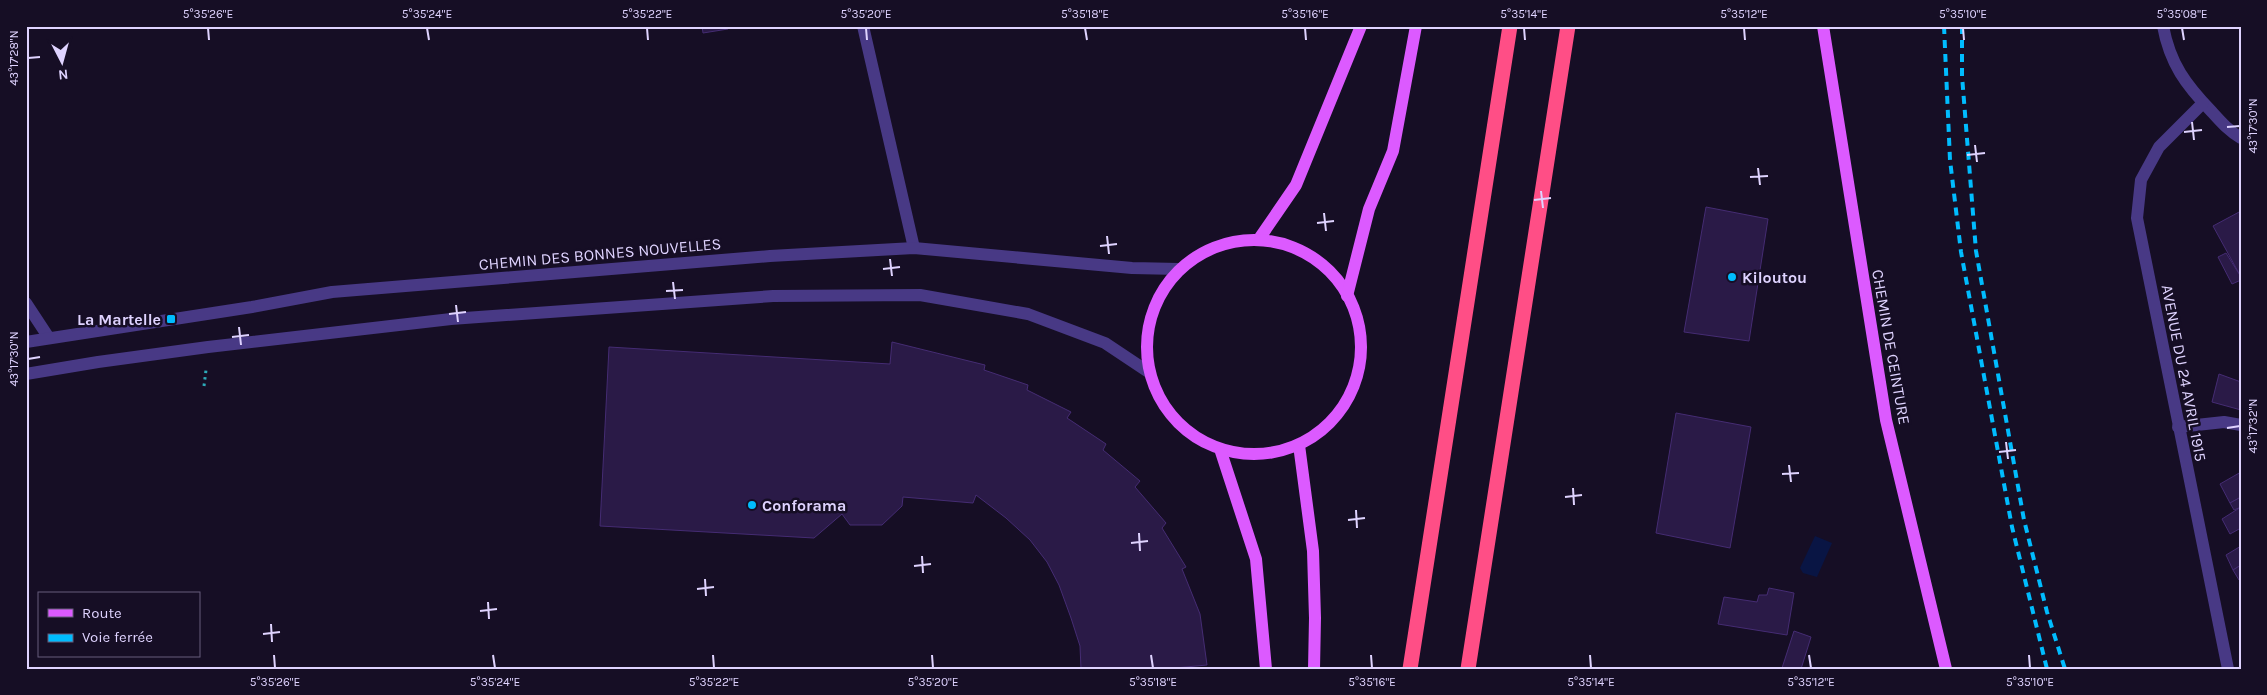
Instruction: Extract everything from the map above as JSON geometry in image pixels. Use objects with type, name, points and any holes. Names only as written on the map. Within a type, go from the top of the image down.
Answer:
[{"type":"highway","points":[[1410,669],[1510,26]]},
{"type":"highway","points":[[1468,669],[1568,26]]},
{"type":"main road","points":[[1259,239],[1296,185],[1361,26]]},
{"type":"main road","points":[[1347,296],[1369,208],[1393,151],[1416,26]]},
{"type":"main road","name":"CHEMIN DE CEINTURE","points":[[1823,26],[1886,420],[1946,669]]},
{"type":"main road","points":[[1259,239],[1287,244],[1313,256],[1335,275],[1347,296],[1362,332],[1361,366],[1349,399],[1328,426],[1299,445],[1248,455],[1221,452],[1181,426],[1162,402],[1150,373],[1146,340],[1157,299],[1179,268],[1195,256],[1226,243],[1259,239]]},
{"type":"main road","points":[[1299,445],[1313,551],[1316,618],[1314,669]]},
{"type":"main road","points":[[1221,452],[1256,559],[1266,669]]},
{"type":"street","points":[[863,26],[914,248]]},
{"type":"street","points":[[2163,26],[2166,43],[2184,83],[2231,132],[2241,138]]},
{"type":"street","name":"AVENUE DU 24 AVRIL 1915","points":[[2203,103],[2160,146],[2141,180],[2136,218],[2228,669]]},
{"type":"street","name":"CHEMIN DES BONNES NOUVELLES","points":[[26,342],[252,307],[332,292],[770,256],[914,248],[1132,268],[1179,268]]},
{"type":"street","points":[[26,374],[208,347],[451,319],[773,296],[920,295],[1028,314],[1105,343],[1150,373]]},
{"type":"street","points":[[26,303],[49,338]]},
{"type":"street","points":[[2178,427],[2224,422],[2241,425]]},
{"type":"shaded area","points":[[1815,536],[1832,543],[1817,577],[1803,573],[1800,568]]},
{"type":"building","points":[[702,26],[727,26],[728,29],[703,33]]},
{"type":"building","points":[[1706,207],[1768,219],[1749,341],[1684,332]]},
{"type":"building","points":[[2241,211],[2241,277],[2213,226]]},
{"type":"building","points":[[2226,253],[2241,277],[2241,280],[2232,284],[2218,257]]},
{"type":"building","name":"Conforama","points":[[892,342],[985,365],[984,370],[1028,385],[1027,390],[1071,412],[1067,418],[1106,444],[1103,450],[1140,481],[1135,487],[1166,523],[1162,528],[1186,567],[1182,569],[1200,614],[1207,665],[1164,669],[1081,669],[1080,646],[1059,585],[1047,562],[1030,540],[1006,518],[976,495],[973,503],[903,497],[902,506],[882,525],[850,525],[842,514],[814,538],[600,526],[609,347],[890,364]]},
{"type":"building","points":[[2219,374],[2241,382],[2241,410],[2212,402]]},
{"type":"building","points":[[1676,413],[1751,427],[1730,548],[1656,533]]},
{"type":"building","points":[[2241,472],[2241,497],[2230,503],[2220,484]]},
{"type":"building","points":[[2241,497],[2241,507],[2234,510],[2230,503]]},
{"type":"building","points":[[2241,507],[2241,528],[2230,534],[2222,519]]},
{"type":"building","points":[[2241,546],[2241,565],[2233,570],[2226,555]]},
{"type":"building","points":[[2241,565],[2241,579],[2239,580],[2233,570]]},
{"type":"building","points":[[1769,588],[1794,593],[1787,635],[1718,624],[1724,597],[1757,602],[1759,595],[1767,595]]},
{"type":"building","points":[[1794,631],[1811,637],[1801,669],[1784,669],[1782,668]]},
{"type":"railway","points":[[1944,26],[1950,160],[1961,252],[2012,527],[2047,669]]},
{"type":"railway","points":[[1962,26],[1962,76],[1976,251],[2024,520],[2047,612],[2065,669]]},
{"type":"place","name":"Kiloutou","points":[[1732,277]]},
{"type":"place","name":"La Martelle","points":[[171,319]]},
{"type":"place","name":"Conforama","points":[[752,505]]}]
